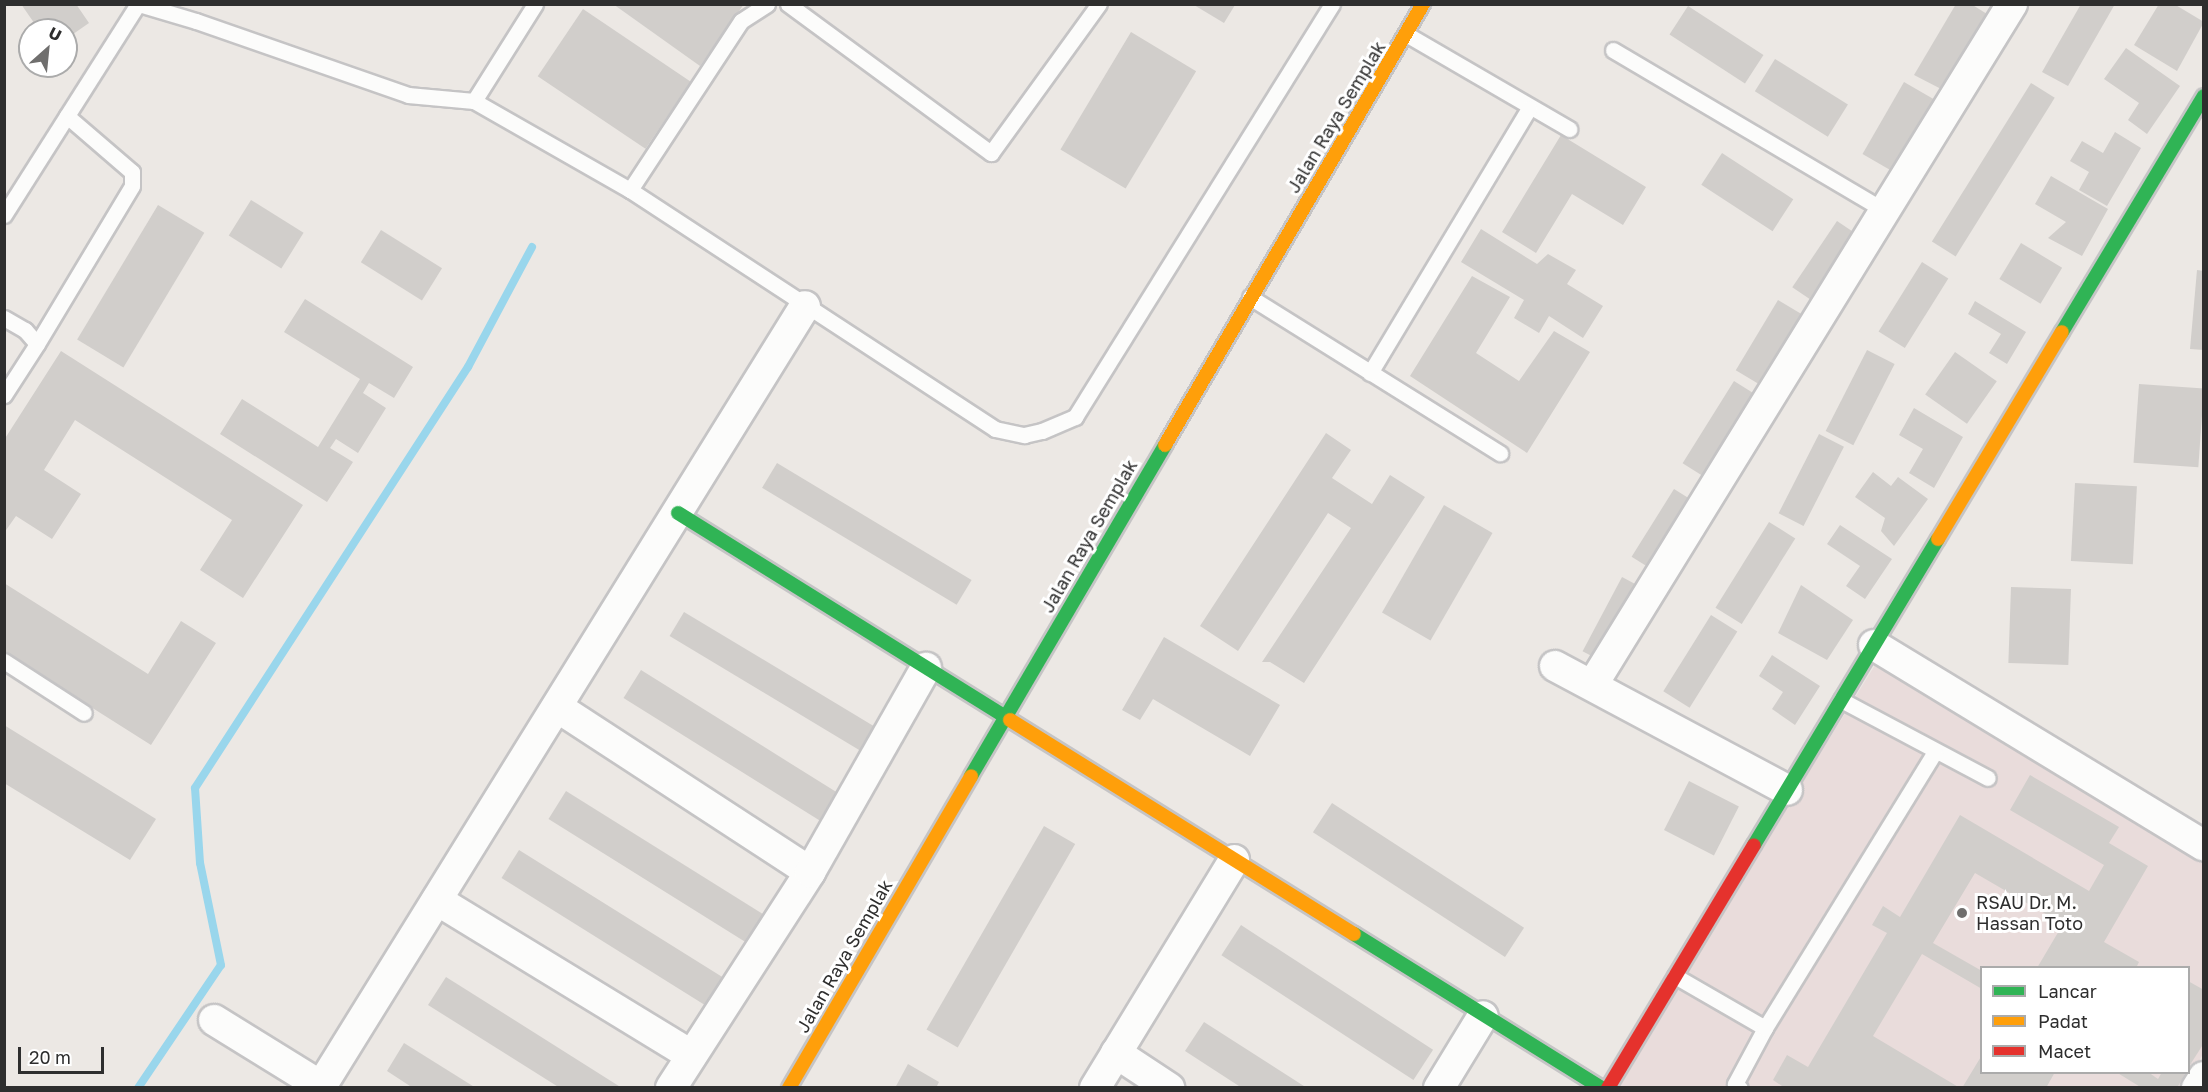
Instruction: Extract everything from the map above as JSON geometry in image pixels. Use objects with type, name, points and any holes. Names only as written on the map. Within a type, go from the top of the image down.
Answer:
[{"type":"street","name":"Jalan Raya Semplak","points":[[789,1088],[1005,714],[1423,4]]},
{"type":"street","points":[[1593,684],[2012,4]]},
{"type":"street","points":[[1608,1088],[2204,96]]},
{"type":"street","points":[[214,1020],[322,1087],[805,306]]},
{"type":"street","points":[[678,513],[926,668],[1005,714],[1234,860],[1601,1088]]},
{"type":"street","points":[[1874,645],[2204,846]]},
{"type":"street","points":[[1555,666],[1593,684],[1787,790]]},
{"type":"street","points":[[671,1088],[810,872],[926,668]]},
{"type":"street","points":[[556,707],[810,872]]},
{"type":"street","points":[[1095,1088],[1234,860]]},
{"type":"street","points":[[437,900],[691,1055]]},
{"type":"street","points":[[1439,1088],[1483,1016]]},
{"type":"street","points":[[1116,1053],[1169,1088]]},
{"type":"street","points":[[2197,1088],[2204,1077]]},
{"type":"lane","points":[[4,215],[138,4],[196,21],[408,95],[474,101],[630,190],[995,429],[1024,435],[1061,426],[1075,417],[1112,363],[1332,4]]},
{"type":"lane","points":[[474,101],[536,4]]},
{"type":"lane","points":[[630,190],[741,21],[767,4]]},
{"type":"lane","points":[[788,4],[992,153],[1099,4]]},
{"type":"lane","points":[[1406,34],[1529,108],[1569,129]]},
{"type":"lane","points":[[1613,50],[1884,210]]},
{"type":"lane","points":[[1370,373],[1529,108]]},
{"type":"lane","points":[[4,395],[132,186],[132,172],[68,116]]},
{"type":"lane","points":[[1250,297],[1500,453]]},
{"type":"lane","points":[[4,318],[25,330],[37,344]]},
{"type":"lane","points":[[4,662],[84,712]]},
{"type":"lane","points":[[1841,700],[1935,752],[1988,778]]},
{"type":"lane","points":[[1736,1086],[1765,1028],[1935,752]]},
{"type":"lane","points":[[1675,976],[1765,1028]]},
{"type":"shaded area","name":"RSAU Dr. M. Hassan Toto","points":[[1877,662],[2203,858],[2203,1054],[2184,1087],[1612,1088]]},
{"type":"building","points":[[21,4],[76,4],[89,23],[78,31],[78,18],[31,18]]},
{"type":"building","points":[[613,4],[744,4],[700,66]]},
{"type":"building","points":[[1956,4],[1971,4],[1987,14],[1945,91],[1914,75]]},
{"type":"building","points":[[2081,4],[2115,4],[2068,86],[2042,72]]},
{"type":"building","points":[[2159,4],[2174,4],[2204,22],[2177,71],[2134,45]]},
{"type":"building","points":[[1194,5],[1235,5],[1224,23]]},
{"type":"building","points":[[1688,6],[1763,55],[1745,84],[1669,35]]},
{"type":"building","points":[[583,9],[691,82],[645,149],[538,76]]},
{"type":"building","points":[[1131,32],[1196,71],[1126,189],[1060,149]]},
{"type":"building","points":[[2126,48],[2180,86],[2147,134],[2128,120],[2139,103],[2104,79]]},
{"type":"building","points":[[1775,59],[1848,105],[1828,137],[1755,91]]},
{"type":"building","points":[[1904,82],[1938,101],[1896,173],[1862,154]]},
{"type":"building","points":[[2031,83],[2055,98],[1956,256],[1932,242]]},
{"type":"building","points":[[2115,132],[2141,148],[2107,206],[2079,190],[2089,172],[2070,161],[2082,141],[2103,153]]},
{"type":"building","points":[[1561,135],[1646,187],[1623,225],[1572,194],[1536,253],[1502,232]]},
{"type":"building","points":[[1722,153],[1793,199],[1773,231],[1701,185]]},
{"type":"building","points":[[2051,176],[2108,209],[2082,256],[2048,238],[2066,222],[2035,204]]},
{"type":"building","points":[[251,200],[304,233],[281,268],[229,236]]},
{"type":"building","points":[[158,205],[204,233],[123,367],[77,340]]},
{"type":"building","points":[[1837,221],[1865,240],[1820,306],[1792,287]]},
{"type":"building","points":[[1481,229],[1537,264],[1548,254],[1576,270],[1567,284],[1603,306],[1583,338],[1549,316],[1539,333],[1514,318],[1524,300],[1461,262]]},
{"type":"building","points":[[381,230],[442,268],[422,300],[361,262]]},
{"type":"building","points":[[2021,243],[2062,268],[2041,304],[1999,279]]},
{"type":"building","points":[[1922,262],[1948,278],[1905,348],[1879,332]]},
{"type":"building","points":[[2197,270],[2204,271],[2204,350],[2190,349]]},
{"type":"building","points":[[1472,276],[1510,297],[1476,353],[1519,381],[1554,331],[1590,352],[1527,453],[1410,376]]},
{"type":"building","points":[[305,299],[413,367],[394,398],[369,383],[363,393],[386,408],[358,453],[336,439],[330,448],[353,462],[327,502],[220,434],[242,399],[318,447],[360,379],[284,332]]},
{"type":"building","points":[[1778,300],[1811,320],[1769,390],[1736,370]]},
{"type":"building","points":[[1975,301],[2026,332],[2007,364],[1989,353],[2001,334],[1968,314]]},
{"type":"building","points":[[1867,350],[1895,364],[1853,445],[1826,431]]},
{"type":"building","points":[[61,351],[303,505],[243,598],[200,570],[232,520],[75,420],[44,470],[81,494],[52,539],[16,516],[4,533],[4,440]]},
{"type":"building","points":[[1955,352],[1997,381],[1967,424],[1925,395]]},
{"type":"building","points":[[1734,381],[1766,401],[1715,483],[1683,463]]},
{"type":"building","points":[[2139,384],[2204,389],[2198,467],[2133,463]]},
{"type":"building","points":[[1914,408],[1963,437],[1934,488],[1909,473],[1923,449],[1899,435]]},
{"type":"building","points":[[1326,433],[1351,450],[1332,478],[1372,504],[1390,475],[1425,497],[1304,683],[1270,662],[1262,662],[1351,528],[1328,513],[1238,651],[1200,626]]},
{"type":"building","points":[[1819,434],[1844,447],[1804,526],[1779,513]]},
{"type":"building","points":[[777,463],[972,580],[957,605],[762,488]]},
{"type":"building","points":[[1873,472],[1891,486],[1898,477],[1928,499],[1894,546],[1881,531],[1885,518],[1855,497]]},
{"type":"building","points":[[2075,483],[2137,486],[2133,564],[2071,561]]},
{"type":"building","points":[[1674,489],[1696,503],[1654,571],[1632,557]]},
{"type":"building","points":[[1444,505],[1492,533],[1430,640],[1382,612]]},
{"type":"building","points":[[1769,522],[1795,538],[1742,624],[1715,608]]},
{"type":"building","points":[[1840,525],[1892,559],[1865,599],[1846,586],[1860,566],[1827,544]]},
{"type":"building","points":[[1622,577],[1645,589],[1606,663],[1583,651]]},
{"type":"building","points":[[4,583],[148,674],[181,621],[216,643],[151,745],[4,652]]},
{"type":"building","points":[[1801,585],[1853,620],[1827,660],[1778,633]]},
{"type":"building","points":[[2011,587],[2071,589],[2068,665],[2008,663]]},
{"type":"building","points":[[684,612],[878,728],[863,752],[670,636]]},
{"type":"building","points":[[1711,615],[1737,631],[1690,708],[1663,691]]},
{"type":"building","points":[[1164,637],[1280,705],[1250,756],[1153,699],[1140,720],[1122,710]]},
{"type":"building","points":[[1772,655],[1820,686],[1795,725],[1772,709],[1783,692],[1759,676]]},
{"type":"building","points":[[641,670],[849,800],[831,828],[624,698]]},
{"type":"building","points":[[4,725],[156,819],[130,860],[4,783]]},
{"type":"building","points":[[2030,775],[2119,827],[2109,843],[2148,866],[2104,942],[2139,962],[2137,966],[2038,966],[2063,924],[1975,873],[1933,943],[1980,970],[1980,988],[1922,954],[1873,1036],[1960,1088],[1785,1088],[1773,1080],[1787,1055],[1808,1067],[1887,933],[1872,925],[1883,906],[1900,917],[1960,815],[2089,891],[2104,865],[2010,810]]},
{"type":"building","points":[[1689,781],[1739,806],[1714,855],[1664,830]]},
{"type":"building","points":[[566,791],[773,920],[755,948],[549,819]]},
{"type":"building","points":[[1332,803],[1524,928],[1505,957],[1313,832]]},
{"type":"building","points":[[1044,826],[1075,844],[958,1048],[927,1030]]},
{"type":"building","points":[[519,850],[726,979],[708,1007],[502,878]]},
{"type":"building","points":[[1241,925],[1433,1050],[1413,1080],[1221,955]]},
{"type":"building","points":[[446,977],[622,1088],[560,1088],[428,1005]]},
{"type":"building","points":[[2190,982],[2204,990],[2204,1043],[2190,1065]]},
{"type":"building","points":[[1204,1022],[1307,1088],[1242,1088],[1185,1051]]},
{"type":"building","points":[[404,1043],[476,1088],[413,1088],[387,1071]]},
{"type":"building","points":[[1980,1058],[1980,1074],[2054,1074],[2046,1088],[1962,1088]]},
{"type":"building","points":[[908,1064],[939,1082],[936,1088],[895,1088]]},
{"type":"building","points":[[2119,1074],[2151,1074],[2158,1079],[2161,1074],[2185,1074],[2177,1088],[2142,1088]]},
{"type":"waterway","points":[[138,1088],[221,965],[200,863],[195,788],[468,367],[532,247]]},
{"type":"traffic: fast","points":[[2062,332],[2204,96]]},
{"type":"traffic: fast","points":[[971,776],[1165,445]]},
{"type":"traffic: fast","points":[[678,513],[1010,720]]},
{"type":"traffic: fast","points":[[1754,845],[1938,539]]},
{"type":"traffic: fast","points":[[1354,934],[1601,1088]]},
{"type":"traffic: slow","points":[[1165,445],[1423,4]]},
{"type":"traffic: slow","points":[[1938,539],[2062,332]]},
{"type":"traffic: slow","points":[[1010,720],[1354,934]]},
{"type":"traffic: slow","points":[[789,1088],[971,776]]},
{"type":"traffic: jam","points":[[1608,1088],[1754,845]]},
{"type":"place","name":"RSAU Dr. M. Hassan Toto","points":[[1962,913]]}]
